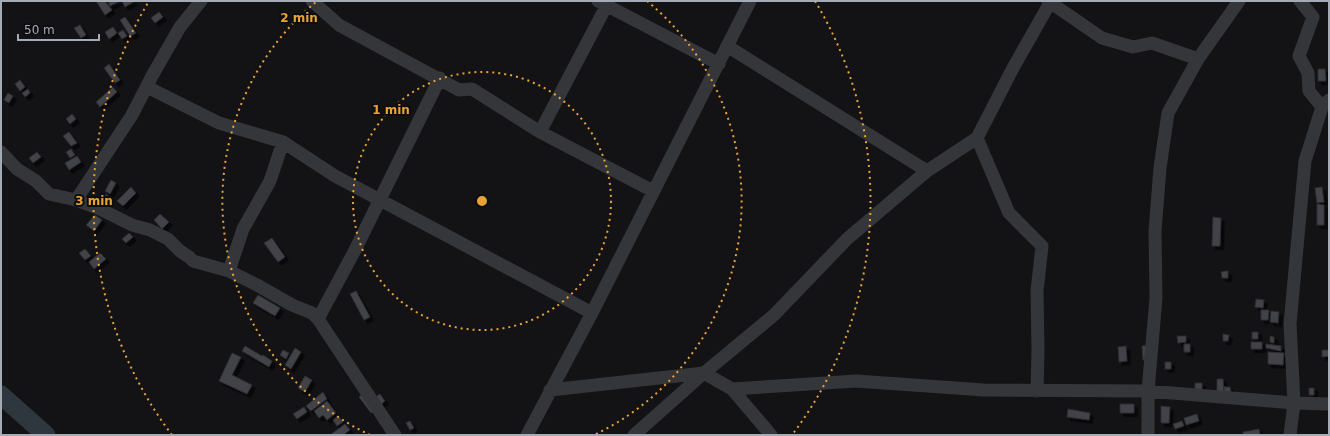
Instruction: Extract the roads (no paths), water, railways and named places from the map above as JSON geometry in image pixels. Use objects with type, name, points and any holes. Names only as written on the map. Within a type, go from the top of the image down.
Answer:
[{"type":"street","points":[[76,200],[132,115],[180,27],[200,1]]},
{"type":"street","points":[[312,1],[339,25],[440,78],[459,90],[472,89],[540,132],[653,190]]},
{"type":"street","points":[[527,435],[592,312],[750,1]]},
{"type":"street","points":[[1148,435],[1148,391],[1156,298],[1155,231],[1160,168],[1168,113],[1198,59],[1239,1]]},
{"type":"street","points":[[1290,435],[1294,403],[1290,324],[1305,161],[1325,104],[1309,92],[1308,73],[1299,56],[1313,17],[1300,1]]},
{"type":"street","points":[[540,132],[605,2],[719,64]]},
{"type":"street","points":[[634,435],[704,373],[774,315],[846,239],[928,171],[977,138],[1013,68],[1050,2],[1102,38],[1132,47],[1152,43],[1198,59]]},
{"type":"street","points":[[728,46],[928,171]]},
{"type":"street","points":[[318,319],[354,252],[440,78]]},
{"type":"street","points":[[147,86],[218,123],[283,142],[335,176],[592,312]]},
{"type":"street","points":[[977,138],[1009,213],[1042,246],[1037,291],[1037,390]]},
{"type":"street","points":[[229,271],[243,229],[270,181],[283,142]]},
{"type":"street","points":[[1,152],[17,169],[36,181],[48,194],[76,200],[100,209],[132,225],[150,230],[168,239],[193,262],[229,271],[292,305],[312,313],[318,319],[395,435]]},
{"type":"street","points":[[550,390],[704,373],[732,389],[771,435]]},
{"type":"street","points":[[732,389],[856,381],[984,390],[1148,391],[1294,403],[1329,404]]},
{"type":"waterway","points":[[1,395],[46,435]]}]
